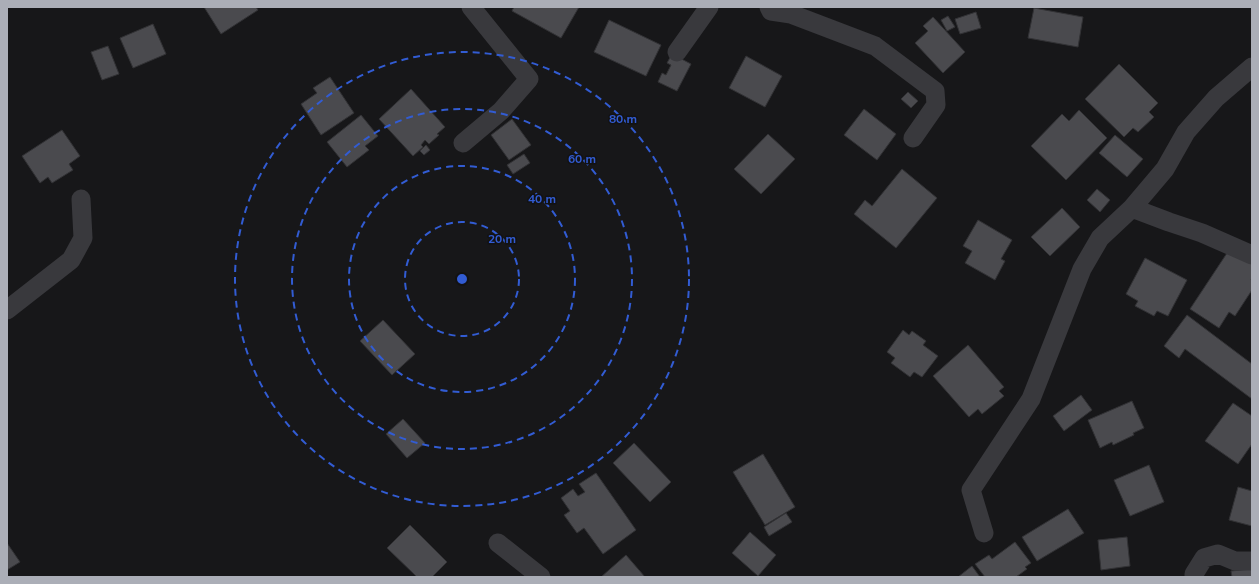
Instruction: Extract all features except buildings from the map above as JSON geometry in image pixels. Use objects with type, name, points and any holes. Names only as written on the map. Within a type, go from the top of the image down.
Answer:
[{"type":"street","points":[[463,143],[501,111],[529,79],[471,7]]},
{"type":"street","points":[[677,52],[709,7]]},
{"type":"street","points":[[769,7],[771,11],[791,14],[875,46],[935,91],[936,105],[913,138]]},
{"type":"street","points":[[984,533],[971,490],[1031,399],[1082,269],[1100,238],[1132,208],[1165,169],[1186,132],[1216,98],[1252,67]]},
{"type":"street","points":[[7,310],[71,260],[83,238],[80,199]]},
{"type":"street","points":[[1132,208],[1202,233],[1252,256]]},
{"type":"street","points":[[498,543],[540,577]]},
{"type":"street","points":[[1194,577],[1194,574],[1204,558],[1218,554],[1235,561],[1252,561]]}]
